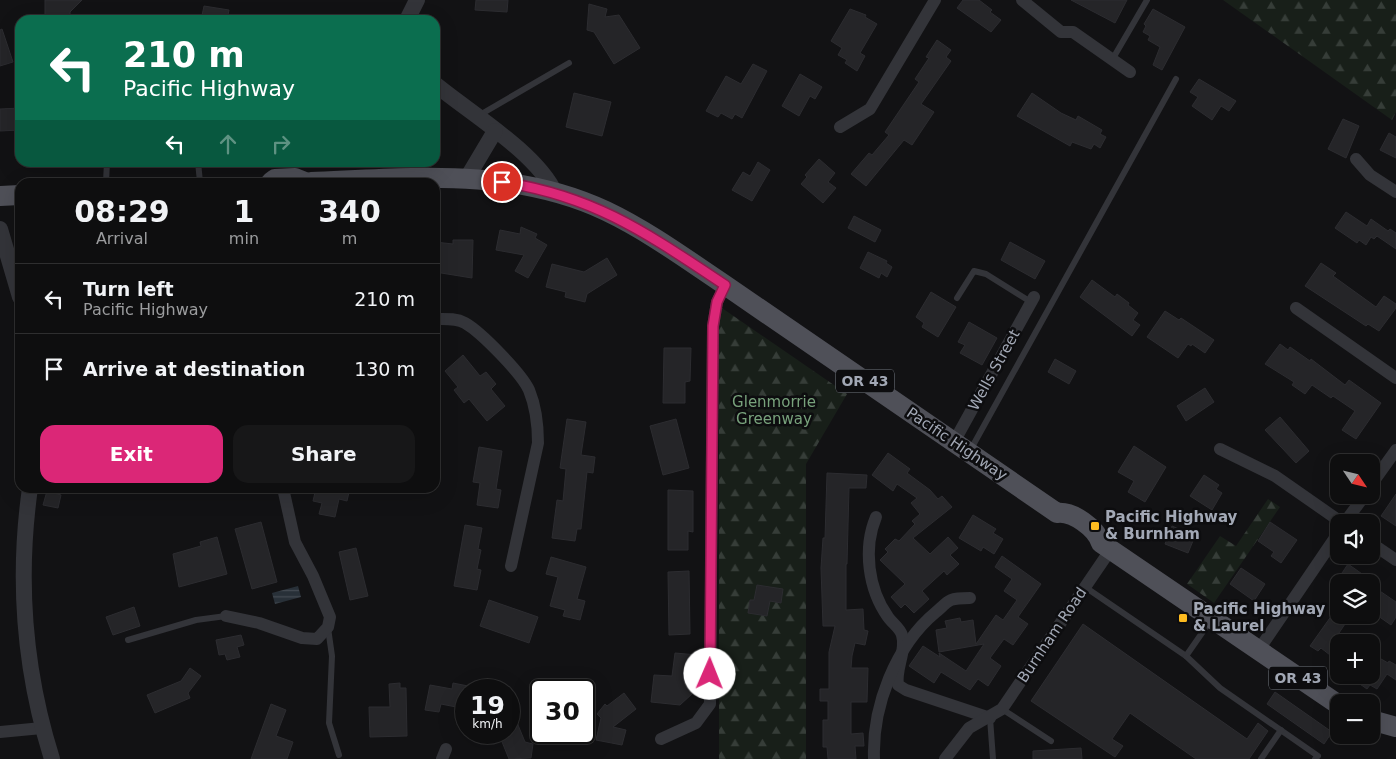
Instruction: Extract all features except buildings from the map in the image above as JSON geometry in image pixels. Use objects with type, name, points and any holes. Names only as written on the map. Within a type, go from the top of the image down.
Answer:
[{"type":"main road","name":"Pacific Highway","points":[[419,178],[468,178],[530,186],[605,211],[629,223],[725,285],[1057,513],[1059,522],[1092,544],[1106,546],[1330,699]]},
{"type":"main road","points":[[0,196],[15,195]]},
{"type":"main road","points":[[1380,723],[1396,727]]},
{"type":"street","points":[[410,15],[417,0]]},
{"type":"street","points":[[840,126],[870,109],[935,0]]},
{"type":"street","points":[[1022,0],[1061,32],[1073,32],[1130,72]]},
{"type":"street","points":[[440,88],[495,131],[548,177],[555,193]]},
{"type":"street","points":[[468,178],[495,131]]},
{"type":"street","points":[[1356,159],[1370,174],[1396,192]]},
{"type":"street","points":[[0,230],[15,280]]},
{"type":"street","points":[[661,739],[696,723],[710,704],[713,326],[717,302],[725,285]]},
{"type":"street","name":"Wells Street","points":[[962,448],[1033,300]]},
{"type":"street","points":[[1296,308],[1396,378]]},
{"type":"street","points":[[440,319],[447,318],[464,323],[477,332],[519,373],[531,398],[538,422],[538,443],[511,566]]},
{"type":"street","points":[[1220,450],[1275,476],[1330,515]]},
{"type":"street","points":[[1380,473],[1396,450]]},
{"type":"street","points":[[30,493],[24,549],[24,618],[29,665],[42,728],[52,759]]},
{"type":"street","points":[[226,616],[259,623],[302,638],[317,639],[328,627],[330,617],[313,576],[295,542],[284,493]]},
{"type":"street","points":[[876,517],[868,544],[871,572],[881,604],[888,618],[902,633],[902,655],[897,680],[902,688],[990,718]]},
{"type":"street","points":[[1258,650],[1330,545]]},
{"type":"street","name":"Burnham Road","points":[[945,759],[969,728],[990,718],[1002,709],[1085,587],[1106,546]]},
{"type":"street","points":[[1380,549],[1396,560]]},
{"type":"street","points":[[874,759],[873,740],[876,720],[888,683],[902,655],[928,619],[951,600],[970,598]]},
{"type":"street","points":[[0,732],[42,728]]},
{"type":"lane","points":[[1112,60],[1147,0]]},
{"type":"lane","points":[[477,117],[569,63]]},
{"type":"lane","points":[[962,448],[1176,79]]},
{"type":"lane","points":[[957,298],[974,271],[986,274],[1033,300]]},
{"type":"lane","points":[[1085,587],[1186,656],[1220,688],[1318,756],[1314,759]]},
{"type":"lane","points":[[128,640],[196,620],[226,616]]},
{"type":"lane","points":[[1186,656],[1212,619]]},
{"type":"lane","points":[[328,627],[332,656],[330,723],[339,755]]},
{"type":"lane","points":[[1002,709],[1052,741]]},
{"type":"lane","points":[[990,718],[993,759]]},
{"type":"lane","points":[[1261,759],[1281,730]]},
{"type":"green space","points":[[1223,0],[1396,0],[1396,112],[1392,120]]},
{"type":"green space","name":"Glenmorrie Greenway","points":[[719,306],[847,394],[806,464],[806,759],[719,759]]},
{"type":"green space","points":[[1268,499],[1280,507],[1214,603],[1187,584],[1220,536],[1236,546]]},
{"type":"shaded area","points":[[298,586],[301,597],[275,604],[272,593]]},
{"type":"place","name":"Pacific Highway & Burnham","points":[[1095,526]]},
{"type":"place","name":"Pacific Highway & Laurel","points":[[1183,618]]},
{"type":"route","points":[[502,182],[530,186],[555,193],[605,211],[629,223],[725,285],[717,302],[713,326],[713,556],[710,674]]}]
